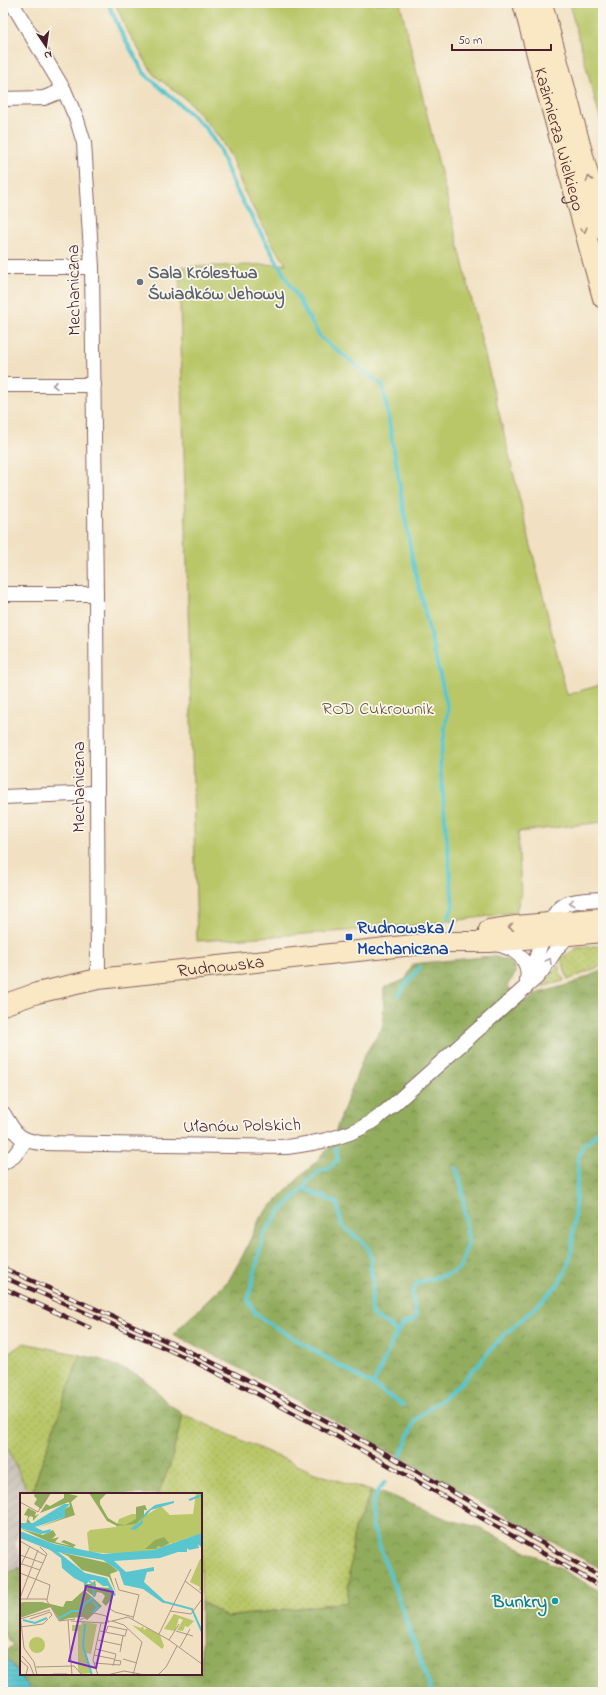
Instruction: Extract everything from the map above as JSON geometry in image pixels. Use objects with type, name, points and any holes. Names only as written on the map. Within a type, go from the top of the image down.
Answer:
[{"type":"main road","name":"Kazimierza Wielkiego","points":[[523,3],[603,298]]},
{"type":"main road","name":"Kazimierza Wielkiego","points":[[542,3],[603,230]]},
{"type":"main road","name":"Rudnowska","points":[[3,1005],[37,993],[73,983],[98,979],[440,942],[490,942],[603,918]]},
{"type":"main road","name":"Rudnowska","points":[[440,942],[494,929],[547,930],[572,935],[603,932]]},
{"type":"street","name":"Mechaniczna","points":[[12,3],[64,90],[77,120],[84,143],[92,267],[94,385],[98,979]]},
{"type":"street","points":[[3,98],[44,98],[64,90]]},
{"type":"street","points":[[3,267],[92,267]]},
{"type":"street","points":[[3,385],[94,385]]},
{"type":"street","points":[[3,594],[96,594]]},
{"type":"street","points":[[3,797],[96,793]]},
{"type":"street","name":"Ułanów Polskich","points":[[524,988],[530,979],[547,930],[559,909],[567,904],[603,899]]},
{"type":"street","name":"Ułanów Polskich","points":[[26,1140],[41,1143],[287,1147],[307,1144],[349,1133],[370,1123],[392,1106],[544,969],[558,946],[572,935]]},
{"type":"street","points":[[490,942],[506,946],[514,950],[524,961],[528,977],[524,988]]},
{"type":"street","points":[[3,1113],[17,1135],[26,1140],[14,1156],[3,1163]]},
{"type":"shaded area","points":[[3,1442],[5,1442],[29,1493],[20,1493],[20,1528],[15,1544],[20,1553],[20,1568],[3,1576]]},
{"type":"green space","name":"ROD Cukrownik","points":[[115,3],[400,3],[567,695],[603,684],[603,822],[518,832],[521,895],[516,912],[396,927],[197,941],[179,267],[286,264],[273,245],[244,191],[231,157],[219,137],[189,102],[154,75],[127,30]]},
{"type":"green space","points":[[569,3],[603,3],[603,129]]},
{"type":"green space","points":[[603,945],[603,965],[568,980],[561,958],[577,948]]},
{"type":"green space","points":[[493,956],[507,960],[515,967],[515,974],[507,986],[526,1002],[536,994],[570,984],[603,970],[603,1570],[232,1364],[173,1334],[229,1280],[243,1255],[261,1216],[329,1148],[364,1056],[383,1026],[384,988],[406,979],[413,964]]},
{"type":"green space","points":[[558,965],[564,981],[541,987],[548,980]]},
{"type":"green space","points":[[24,1343],[80,1355],[31,1493],[29,1493],[5,1442],[3,1442],[3,1357]]},
{"type":"green space","points":[[80,1355],[102,1360],[138,1375],[153,1387],[166,1402],[183,1414],[170,1465],[158,1493],[31,1493]]},
{"type":"green space","points":[[183,1414],[315,1473],[371,1491],[360,1519],[354,1528],[348,1602],[227,1617],[202,1602],[202,1493],[158,1493],[170,1465]]},
{"type":"green space","points":[[371,1491],[385,1493],[449,1520],[475,1526],[548,1562],[603,1593],[603,1692],[33,1692],[3,1653],[13,1645],[3,1632],[3,1576],[20,1568],[20,1675],[202,1675],[202,1602],[227,1617],[347,1602],[354,1528],[360,1519]]},
{"type":"water","points":[[3,1653],[33,1692],[3,1692]]},
{"type":"waterway","points":[[108,3],[121,32],[144,73],[206,128],[219,149],[235,188],[320,337],[383,386],[412,558],[448,709],[440,763],[453,906],[448,918]]},
{"type":"waterway","points":[[398,995],[420,967]]},
{"type":"waterway","points":[[400,1457],[415,1421],[465,1379],[502,1337],[539,1304],[560,1282],[568,1266],[572,1248],[579,1156],[583,1146],[603,1128]]},
{"type":"waterway","points":[[336,1148],[338,1160],[329,1168],[320,1171],[307,1182],[304,1188],[280,1211],[264,1234],[248,1300],[255,1313],[278,1329],[376,1387],[403,1405]]},
{"type":"waterway","points":[[396,1334],[403,1324],[413,1321],[416,1314],[412,1293],[417,1283],[452,1273],[461,1267],[468,1242],[462,1187],[456,1168]]},
{"type":"waterway","points":[[304,1188],[337,1203],[342,1226],[363,1242],[368,1248],[372,1260],[370,1267],[373,1280],[371,1313],[378,1319],[391,1326],[396,1334],[373,1385]]},
{"type":"waterway","points":[[385,1482],[374,1498],[372,1509],[373,1528],[432,1692]]},
{"type":"railway","points":[[3,1268],[169,1342],[311,1412],[603,1578]]},
{"type":"railway","points":[[3,1277],[205,1367],[405,1474],[603,1588]]},
{"type":"railway","points":[[3,1288],[90,1328]]},
{"type":"place","name":"Sala Królestwa Świadków Jehowy","points":[[140,282]]},
{"type":"place","name":"Rudnowska / Mechaniczna","points":[[349,937]]},
{"type":"place","name":"Bunkry","points":[[555,1601]]}]
